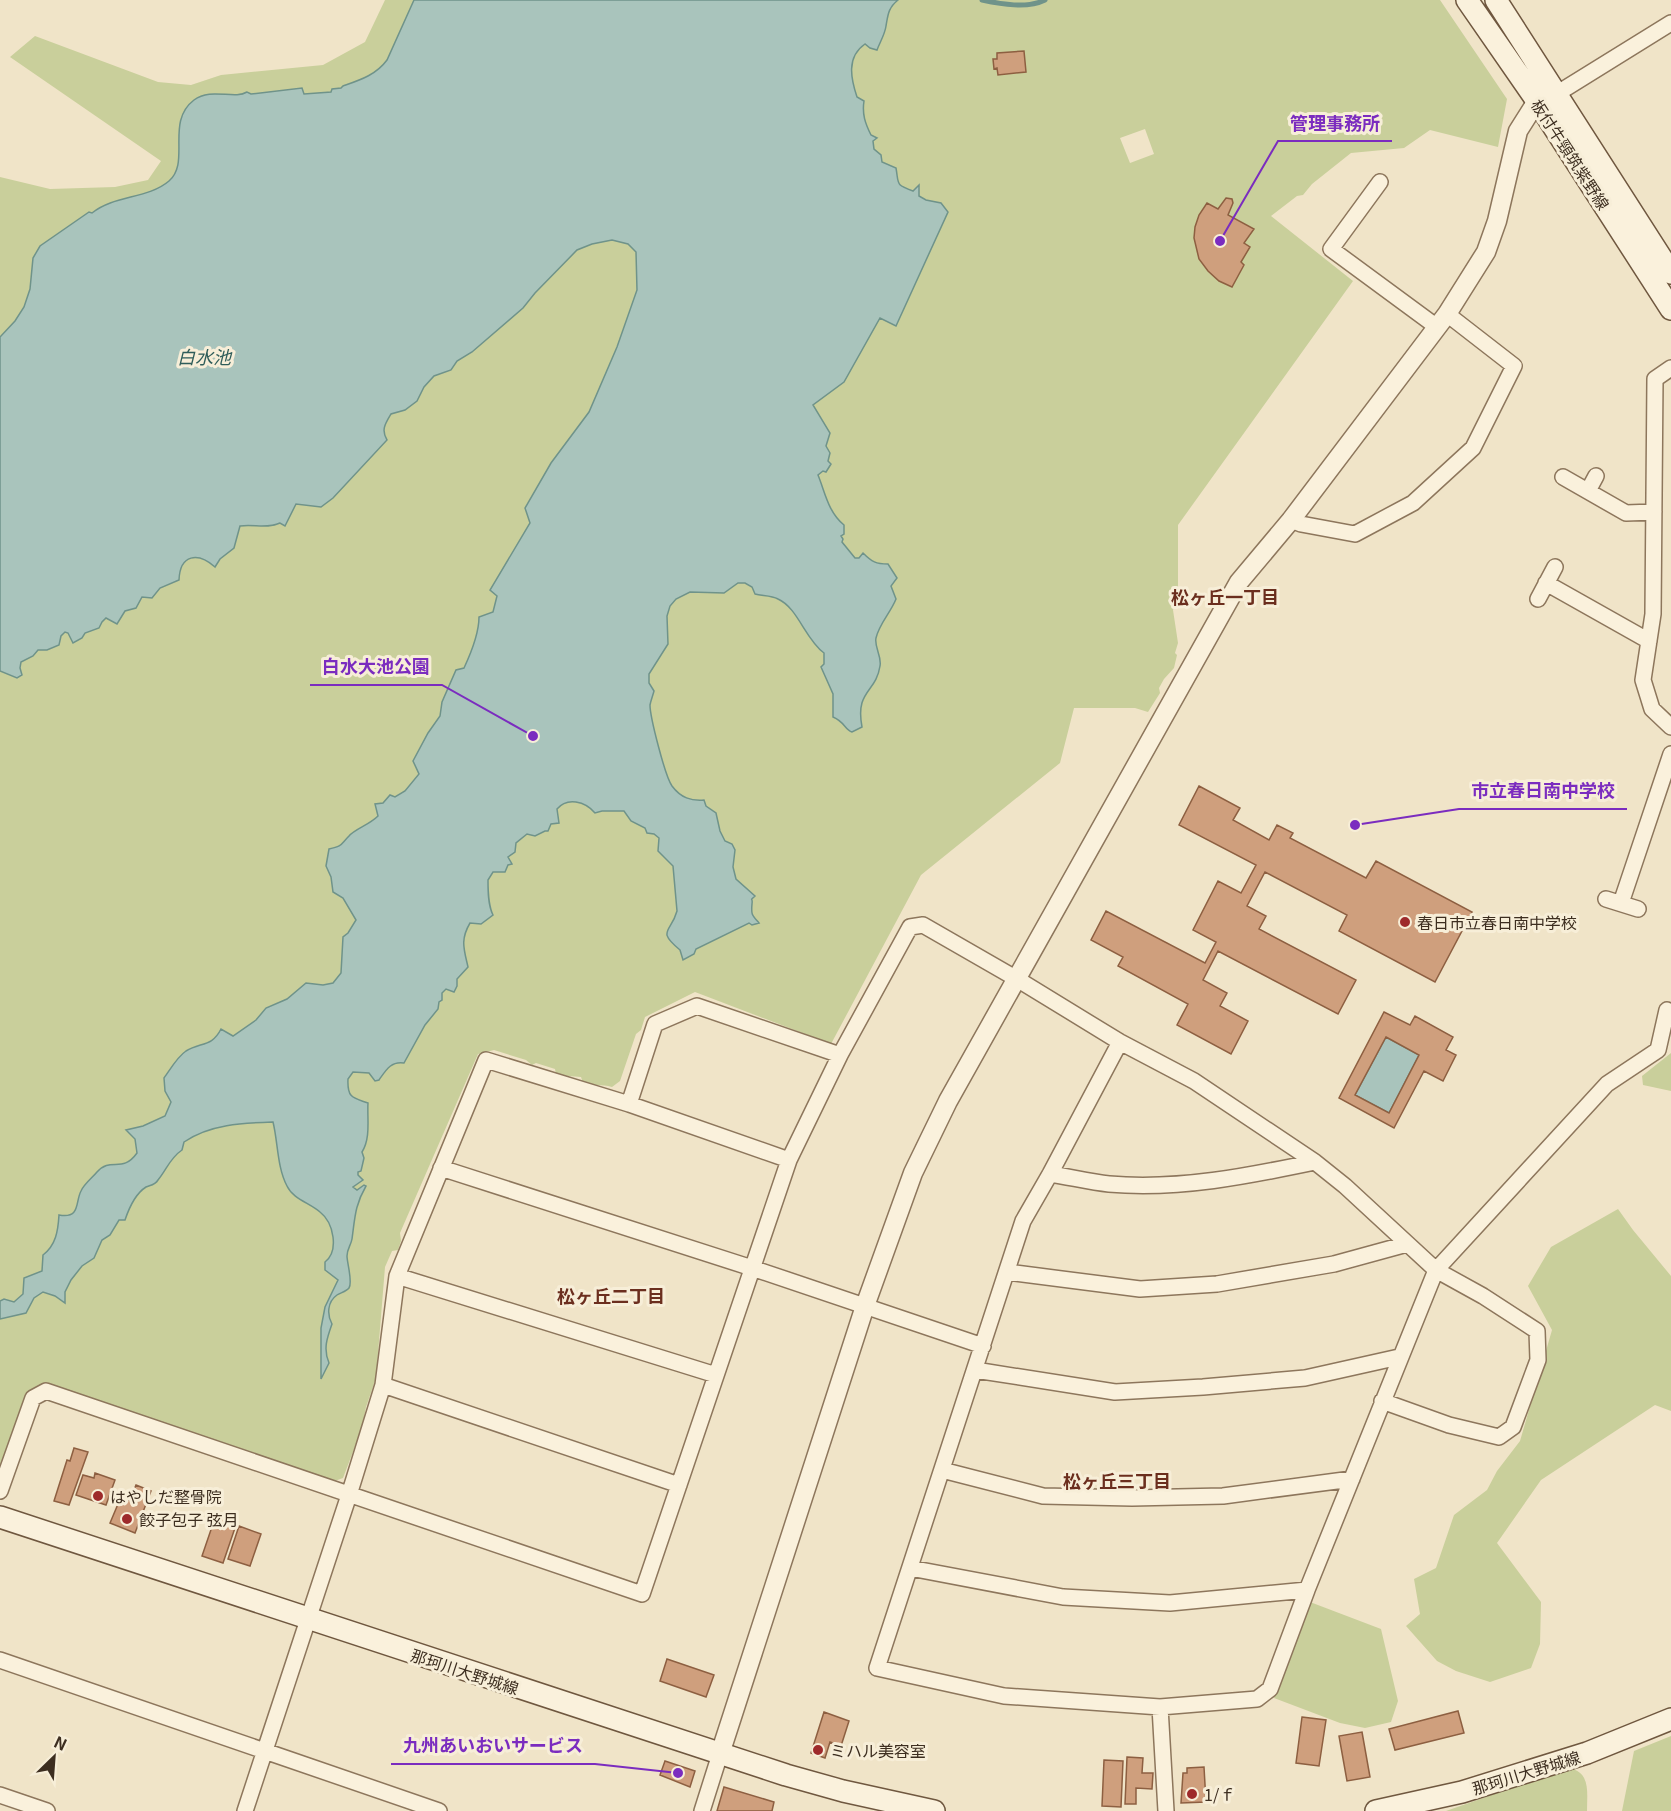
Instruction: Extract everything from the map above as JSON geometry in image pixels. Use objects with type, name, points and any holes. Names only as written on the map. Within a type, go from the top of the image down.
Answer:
[{"type":"main road","name":"板付牛頸筑紫野線","points":[[1467,0],[1538,101],[1671,309]]},
{"type":"main road","name":"板付牛頸筑紫野線","points":[[1496,0],[1671,273]]},
{"type":"main road","name":"那珂川大野城線","points":[[0,1517],[720,1754],[843,1791],[934,1811]]},
{"type":"main road","name":"那珂川大野城線","points":[[1376,1811],[1462,1792],[1576,1757],[1671,1719]]},
{"type":"street","points":[[702,1811],[865,1306],[913,1173],[948,1101],[1239,582],[1291,520],[1442,320],[1486,252],[1497,221],[1518,131],[1538,101],[1557,93],[1671,23]]},
{"type":"street","points":[[1291,520],[1354,534],[1413,503],[1473,448],[1514,366],[1331,249],[1380,182]]},
{"type":"street","points":[[1671,368],[1655,379],[1653,614],[1643,680],[1652,709],[1671,727]]},
{"type":"street","points":[[1588,491],[1596,476]]},
{"type":"street","points":[[1563,477],[1626,513],[1654,512]]},
{"type":"street","points":[[1538,599],[1555,567]]},
{"type":"street","points":[[1546,583],[1649,641]]},
{"type":"street","points":[[1638,909],[1613,901],[1671,754]]},
{"type":"street","points":[[0,1491],[33,1398],[46,1391],[642,1594],[789,1160],[840,1055],[910,927],[923,925],[1120,1042],[1194,1081],[1316,1162],[1436,1270],[1483,1296],[1537,1331],[1538,1360],[1513,1427],[1499,1437],[1449,1425],[1382,1401]]},
{"type":"street","points":[[629,1104],[655,1024],[697,1006],[840,1055]]},
{"type":"street","points":[[1120,1042],[1023,1221],[877,1668],[1004,1696],[1160,1707],[1257,1699],[1270,1689],[1399,1357],[1436,1270],[1607,1084],[1658,1050],[1667,1010]]},
{"type":"street","points":[[245,1811],[350,1495],[383,1385],[397,1276],[486,1060],[629,1104],[789,1160]]},
{"type":"street","points":[[1050,1174],[1108,1184],[1171,1186],[1245,1177],[1316,1162]]},
{"type":"street","points":[[441,1168],[752,1268],[983,1346]]},
{"type":"street","points":[[1007,1272],[1140,1289],[1217,1284],[1334,1264],[1407,1244]]},
{"type":"street","points":[[397,1276],[716,1375]]},
{"type":"street","points":[[975,1370],[1115,1392],[1305,1378],[1399,1357]]},
{"type":"street","points":[[383,1385],[678,1485]]},
{"type":"street","points":[[942,1470],[1042,1496],[1132,1498],[1223,1496],[1352,1479]]},
{"type":"street","points":[[910,1568],[1063,1598],[1170,1603],[1307,1590]]},
{"type":"street","points":[[0,1660],[439,1811]]},
{"type":"street","points":[[1160,1707],[1166,1811]]},
{"type":"street","points":[[0,1795],[47,1811]]},
{"type":"green space","points":[[385,0],[1440,0],[1507,99],[1498,147],[1430,130],[1404,148],[1351,153],[1312,184],[1303,195],[1297,196],[1271,216],[1353,281],[1178,525],[1178,596],[1173,610],[1178,643],[1174,668],[1164,679],[1159,688],[1160,693],[1148,712],[1135,708],[1074,708],[1060,763],[921,875],[831,1044],[695,992],[645,1017],[641,1030],[636,1034],[620,1081],[612,1087],[583,1083],[581,1077],[556,1075],[555,1069],[536,1063],[532,1065],[526,1060],[494,1050],[478,1054],[400,1233],[401,1241],[398,1250],[392,1251],[385,1267],[376,1378],[366,1407],[362,1428],[343,1478],[332,1482],[43,1387],[0,1472],[0,177],[50,189],[115,187],[148,180],[161,161],[10,57],[35,36],[158,82],[191,85],[221,75],[323,65],[365,42]],"holes":[[[1145,129],[1154,154],[1130,163],[1120,138]]]},
{"type":"green space","points":[[1671,1053],[1671,1091],[1643,1085],[1642,1076]]},
{"type":"green space","points":[[1618,1209],[1671,1276],[1671,1411],[1655,1405],[1541,1480],[1497,1543],[1541,1602],[1540,1644],[1531,1668],[1490,1682],[1456,1671],[1437,1661],[1406,1626],[1420,1614],[1414,1579],[1436,1568],[1454,1515],[1487,1490],[1497,1471],[1520,1441],[1552,1330],[1528,1286],[1551,1247]]},
{"type":"green space","points":[[1310,1602],[1381,1629],[1398,1701],[1391,1722],[1365,1728],[1340,1723],[1274,1698]]},
{"type":"green space","points":[[1671,1736],[1671,1811],[1622,1811],[1634,1751]]},
{"type":"green space","points":[[1569,1768],[1576,1770],[1584,1779],[1587,1791],[1587,1811],[1446,1811]]},
{"type":"water","name":"白水池","points":[[414,0],[898,0],[889,12],[885,32],[877,50],[865,44],[855,55],[852,69],[853,83],[857,97],[864,101],[863,110],[866,122],[871,135],[877,138],[873,141],[874,149],[881,155],[882,162],[896,168],[901,185],[913,191],[919,185],[919,196],[941,203],[948,212],[896,326],[880,318],[844,382],[813,405],[830,433],[826,446],[830,453],[828,461],[831,464],[826,472],[823,471],[818,475],[834,514],[844,525],[842,542],[855,558],[859,558],[863,553],[874,562],[888,564],[897,578],[891,586],[896,599],[876,638],[880,666],[875,682],[861,706],[862,727],[852,732],[833,717],[833,694],[821,667],[824,664],[824,653],[817,647],[785,603],[772,597],[755,594],[752,587],[745,583],[738,583],[724,593],[690,592],[676,599],[670,606],[667,616],[668,644],[649,674],[649,683],[654,691],[650,705],[651,712],[662,759],[675,790],[686,798],[704,800],[706,806],[716,813],[725,841],[732,844],[735,850],[733,867],[736,879],[755,896],[752,899],[752,913],[759,923],[752,925],[749,923],[696,949],[694,954],[683,960],[680,950],[667,935],[677,911],[673,866],[658,851],[659,838],[647,833],[645,828],[631,821],[624,811],[595,813],[581,803],[566,803],[557,809],[559,823],[551,824],[548,831],[535,836],[527,834],[516,843],[515,852],[508,857],[512,864],[508,865],[505,872],[493,872],[488,880],[489,902],[493,915],[481,924],[470,923],[467,929],[464,945],[468,967],[457,979],[454,992],[446,989],[442,993],[438,1009],[425,1025],[404,1063],[392,1065],[379,1080],[375,1081],[369,1073],[353,1072],[348,1079],[352,1097],[368,1103],[368,1134],[362,1152],[364,1158],[361,1171],[358,1172],[363,1180],[353,1187],[357,1190],[366,1186],[358,1205],[347,1254],[350,1285],[348,1289],[334,1298],[330,1305],[329,1317],[332,1324],[326,1348],[329,1363],[321,1379],[321,1328],[325,1307],[338,1280],[325,1270],[325,1262],[332,1251],[333,1237],[325,1217],[293,1194],[287,1186],[279,1163],[273,1122],[216,1128],[184,1142],[182,1150],[157,1182],[139,1193],[125,1220],[119,1220],[110,1235],[102,1240],[94,1258],[82,1266],[71,1280],[65,1292],[65,1303],[43,1292],[34,1298],[26,1313],[0,1319],[0,1301],[4,1299],[14,1302],[23,1294],[24,1278],[42,1271],[43,1255],[51,1247],[55,1237],[59,1215],[66,1216],[74,1212],[82,1188],[102,1167],[126,1163],[137,1153],[135,1139],[126,1130],[143,1126],[165,1116],[171,1102],[165,1091],[164,1078],[180,1057],[191,1048],[214,1039],[221,1029],[233,1036],[256,1020],[266,1008],[287,999],[306,983],[323,985],[333,983],[341,973],[343,937],[356,920],[343,898],[333,892],[331,877],[326,866],[329,849],[339,846],[378,816],[375,804],[383,803],[390,795],[395,797],[405,791],[419,774],[413,761],[440,716],[442,702],[456,670],[464,668],[476,636],[479,617],[493,612],[497,596],[490,590],[530,523],[525,508],[551,463],[589,412],[617,347],[637,290],[636,252],[628,244],[612,240],[577,250],[523,308],[472,352],[457,361],[451,370],[434,376],[424,387],[417,401],[405,410],[391,414],[384,433],[387,440],[333,498],[321,507],[296,504],[285,526],[280,523],[270,526],[240,526],[234,548],[220,559],[215,567],[202,559],[191,558],[183,565],[179,580],[160,588],[152,598],[142,597],[136,608],[125,611],[117,624],[106,618],[99,628],[85,633],[82,638],[73,643],[68,633],[65,632],[61,636],[59,645],[47,650],[38,650],[33,656],[21,662],[22,675],[17,678],[0,671],[0,337],[24,307],[30,289],[33,258],[40,246],[89,212],[92,213],[110,203],[151,191],[169,181],[178,163],[181,119],[186,109],[201,96],[236,95],[247,92],[251,94],[302,88],[304,94],[331,92],[332,89],[341,88],[373,73],[387,60]]},
{"type":"water","points":[[1386,1037],[1419,1055],[1389,1113],[1355,1095]]},
{"type":"building","points":[[1024,51],[1026,72],[998,75],[997,68],[994,69],[993,59],[997,59],[997,53]]},
{"type":"building","points":[[1226,198],[1232,199],[1233,203],[1228,215],[1254,229],[1244,243],[1250,247],[1241,262],[1244,265],[1232,287],[1219,281],[1208,271],[1199,259],[1194,238],[1199,215],[1207,203],[1218,209]]},
{"type":"building","name":"春日市立春日南中学校","points":[[1199,786],[1240,808],[1233,820],[1269,840],[1277,825],[1293,833],[1290,838],[1366,878],[1376,861],[1472,912],[1435,982],[1339,931],[1347,915],[1265,872],[1247,906],[1266,916],[1259,929],[1356,980],[1338,1014],[1218,951],[1203,980],[1227,993],[1220,1006],[1248,1021],[1231,1054],[1177,1025],[1188,1004],[1118,966],[1123,957],[1091,940],[1106,911],[1205,963],[1216,942],[1193,930],[1218,881],[1241,893],[1256,865],[1179,825]]},
{"type":"building","points":[[1384,1012],[1410,1025],[1415,1016],[1453,1037],[1446,1050],[1456,1055],[1443,1081],[1424,1071],[1394,1128],[1339,1098]],"holes":[[[1386,1037],[1419,1055],[1389,1113],[1355,1095]]]},
{"type":"building","points":[[74,1448],[88,1452],[69,1505],[54,1501],[67,1460],[70,1461]]},
{"type":"building","points":[[95,1473],[115,1480],[106,1505],[76,1495],[83,1475],[94,1478]]},
{"type":"building","points":[[136,1485],[151,1491],[135,1533],[110,1523],[121,1497],[130,1500]]},
{"type":"building","points":[[216,1515],[237,1522],[223,1563],[202,1556]]},
{"type":"building","points":[[239,1526],[261,1534],[250,1566],[228,1559]]},
{"type":"building","points":[[667,1659],[714,1675],[706,1697],[660,1681]]},
{"type":"building","points":[[1458,1711],[1464,1733],[1395,1750],[1389,1729]]},
{"type":"building","points":[[824,1712],[849,1721],[841,1746],[830,1742],[825,1758],[811,1753]]},
{"type":"building","points":[[1302,1717],[1326,1720],[1319,1766],[1296,1763]]},
{"type":"building","points":[[1362,1732],[1370,1777],[1347,1781],[1339,1736]]},
{"type":"building","points":[[1127,1757],[1143,1758],[1142,1773],[1153,1773],[1152,1789],[1136,1788],[1136,1804],[1125,1804]]},
{"type":"building","points":[[1104,1760],[1123,1761],[1121,1807],[1102,1806]]},
{"type":"building","points":[[665,1761],[695,1771],[690,1787],[660,1775]]},
{"type":"building","points":[[1204,1767],[1206,1802],[1181,1803],[1183,1773],[1187,1773],[1187,1768]]},
{"type":"building","points":[[724,1787],[774,1802],[772,1811],[717,1811]]},
{"type":"waterway","points":[[982,0],[1022,5],[1045,0]]},
{"type":"place","name":"管理事務所","points":[[1220,241]]},
{"type":"place","name":"白水大池公園","points":[[533,736]]},
{"type":"place","name":"市立春日南中学校","points":[[1355,825]]},
{"type":"place","name":"春日市立春日南中学校","points":[[1405,922]]},
{"type":"place","name":"はやしだ整骨院","points":[[98,1496]]},
{"type":"place","name":"餃子包子 弦月","points":[[127,1519]]},
{"type":"place","name":"ミハル美容室","points":[[818,1750]]},
{"type":"place","name":"九州あいおいサービス","points":[[678,1773]]},
{"type":"place","name":"1/ｆ","points":[[1192,1794]]},
{"type":"district","name":"松ヶ丘一丁目","points":[[1225,596]]},
{"type":"district","name":"松ヶ丘二丁目","points":[[611,1295]]},
{"type":"district","name":"松ヶ丘三丁目","points":[[1117,1480]]}]
